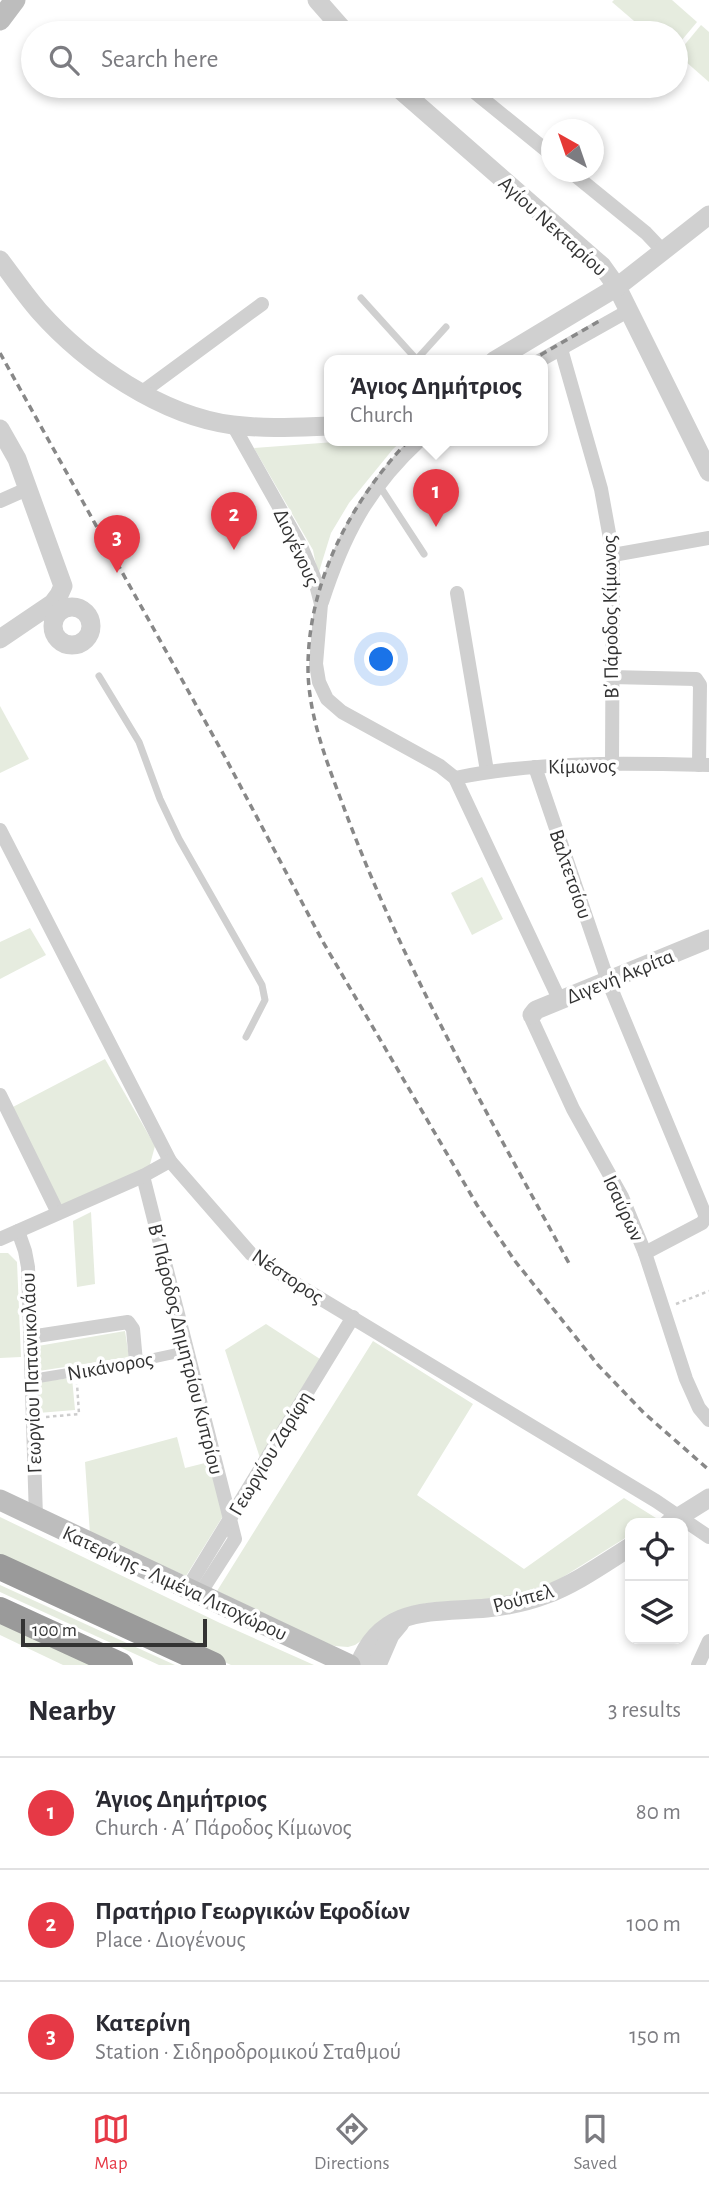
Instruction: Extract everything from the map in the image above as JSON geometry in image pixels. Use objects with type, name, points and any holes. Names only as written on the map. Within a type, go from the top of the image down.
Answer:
[{"type":"highway","points":[[0,1567],[213,1665]]},
{"type":"highway","points":[[0,1610],[120,1665]]},
{"type":"main road","points":[[0,20],[15,0]]},
{"type":"main road","name":"Κατερίνης - Λιμένα Λιτοχώρου","points":[[0,1500],[350,1665]]},
{"type":"street","points":[[317,0],[335,21]]},
{"type":"street","name":"Αγίου Νεκταρίου","points":[[410,98],[602,267],[617,287],[709,472]]},
{"type":"street","points":[[482,98],[541,147]]},
{"type":"street","points":[[583,182],[646,233],[664,252]]},
{"type":"street","points":[[504,355],[617,287],[709,215]]},
{"type":"street","points":[[0,260],[40,312],[65,336],[141,393],[178,409],[233,425],[324,426]]},
{"type":"street","points":[[141,393],[262,304]]},
{"type":"street","points":[[548,356],[628,311]]},
{"type":"street","name":"Β΄ Πάροδος Κίμωνος","points":[[561,349],[601,489],[613,555],[612,765]]},
{"type":"street","name":"Διογένους","points":[[233,425],[301,546],[314,577],[321,604],[316,664],[319,682],[327,699],[342,712],[440,766],[455,778]]},
{"type":"street","points":[[0,429],[17,459],[63,586],[57,615],[33,618],[0,639]]},
{"type":"street","points":[[321,604],[337,555],[358,514],[379,485],[414,446]]},
{"type":"street","points":[[0,454],[27,489]]},
{"type":"street","points":[[0,501],[27,489]]},
{"type":"street","points":[[613,555],[709,538]]},
{"type":"street","points":[[457,593],[487,771]]},
{"type":"street","points":[[611,677],[696,679],[700,685],[704,765]]},
{"type":"street","name":"Κίμωνος","points":[[455,778],[487,771],[535,767],[704,765]]},
{"type":"street","name":"Βαλτετσίου","points":[[535,767],[608,981],[706,1217],[702,1223],[645,1253]]},
{"type":"street","points":[[455,778],[560,1001]]},
{"type":"street","name":"Νέστορος","points":[[0,830],[170,1161],[251,1254],[656,1501],[709,1537]]},
{"type":"street","name":"Διγενή Ακρίτα","points":[[532,1015],[536,1010],[709,939]]},
{"type":"street","name":"Ισαύρων","points":[[532,1015],[573,1109],[622,1197],[645,1253],[686,1379],[699,1408],[709,1420]]},
{"type":"street","points":[[0,1095],[58,1213]]},
{"type":"street","points":[[0,1239],[143,1176],[170,1161]]},
{"type":"street","name":"Β΄ Πάροδος Δημητρίου Κυπρίου","points":[[143,1176],[235,1539]]},
{"type":"street","name":"Γεωργίου Παπανικολάου","points":[[18,1231],[27,1267],[36,1517]]},
{"type":"street","name":"Γεωργίου Ζαρίφη","points":[[193,1592],[229,1521],[353,1317]]},
{"type":"street","points":[[30,1337],[128,1322],[133,1328],[136,1363]]},
{"type":"street","name":"Νικάνορος","points":[[32,1379],[136,1363],[187,1351]]},
{"type":"street","points":[[676,1518],[709,1498]]},
{"type":"street","name":"Γεωργίου Ζαρίφη","points":[[193,1592],[235,1539]]},
{"type":"street","name":"Ρούπελ","points":[[405,1617],[432,1610],[487,1608],[546,1595],[572,1583],[625,1551]]},
{"type":"street","points":[[359,1665],[371,1640],[379,1632],[405,1617]]},
{"type":"street","points":[[377,1665],[390,1635],[405,1617]]},
{"type":"street","points":[[698,1665],[709,1641]]},
{"type":"lane","points":[[361,298],[412,355]]},
{"type":"lane","points":[[421,355],[446,327]]},
{"type":"lane","points":[[379,485],[424,554]]},
{"type":"lane","points":[[99,676],[139,742],[160,799],[179,839],[262,985],[265,1000],[246,1037]]},
{"type":"path","points":[[663,1309],[709,1291]]},
{"type":"path","points":[[32,1419],[79,1414],[76,1373]]},
{"type":"shaded area","points":[[672,0],[697,22],[688,33],[688,21],[634,21],[612,2]]},
{"type":"shaded area","points":[[701,25],[709,32],[709,82],[688,64],[688,41]]},
{"type":"shaded area","points":[[324,443],[324,446],[396,446],[349,503],[331,533],[318,575],[313,550],[254,448]]},
{"type":"shaded area","points":[[0,706],[29,759],[0,773]]},
{"type":"shaded area","points":[[482,877],[503,919],[472,935],[451,893]]},
{"type":"shaded area","points":[[30,928],[46,955],[0,979],[0,942]]},
{"type":"shaded area","points":[[105,1059],[155,1146],[149,1168],[59,1210],[11,1108]]},
{"type":"shaded area","points":[[91,1212],[95,1284],[77,1287],[73,1221]]},
{"type":"shaded area","points":[[0,1253],[8,1253],[17,1262],[21,1357],[0,1358]]},
{"type":"shaded area","points":[[266,1324],[320,1359],[260,1458],[225,1350]]},
{"type":"shaded area","points":[[125,1331],[129,1357],[39,1371],[38,1346]]},
{"type":"shaded area","points":[[373,1341],[473,1404],[417,1495],[524,1569],[624,1498],[656,1518],[625,1518],[625,1538],[555,1582],[513,1595],[410,1607],[355,1645],[348,1647],[317,1640],[217,1591]]},
{"type":"shaded area","points":[[72,1378],[75,1410],[38,1413],[36,1382]]},
{"type":"shaded area","points":[[177,1437],[185,1468],[209,1462],[223,1516],[186,1576],[90,1534],[85,1462]]},
{"type":"shaded area","points":[[0,1517],[314,1665],[231,1665],[0,1559]]},
{"type":"shaded area","points":[[0,1585],[175,1665],[159,1665],[0,1592]]},
{"type":"shaded area","points":[[0,1621],[95,1665],[63,1665],[0,1635]]},
{"type":"railway","points":[[540,355],[601,320]]},
{"type":"railway","points":[[0,353],[225,757],[323,942],[477,1205],[515,1261],[598,1365],[644,1413],[709,1470]]},
{"type":"railway","points":[[404,446],[351,517],[324,575],[310,636],[308,668],[312,706],[321,744],[334,780],[370,874],[396,932],[451,1045],[571,1267]]},
{"type":"place","name":"Άγιος Δημήτριος","points":[[436,527]]},
{"type":"place","name":"Πρατήριο Γεωργικών Εφοδίων","points":[[234,550]]},
{"type":"place","name":"Κατερίνη","points":[[117,573]]}]
